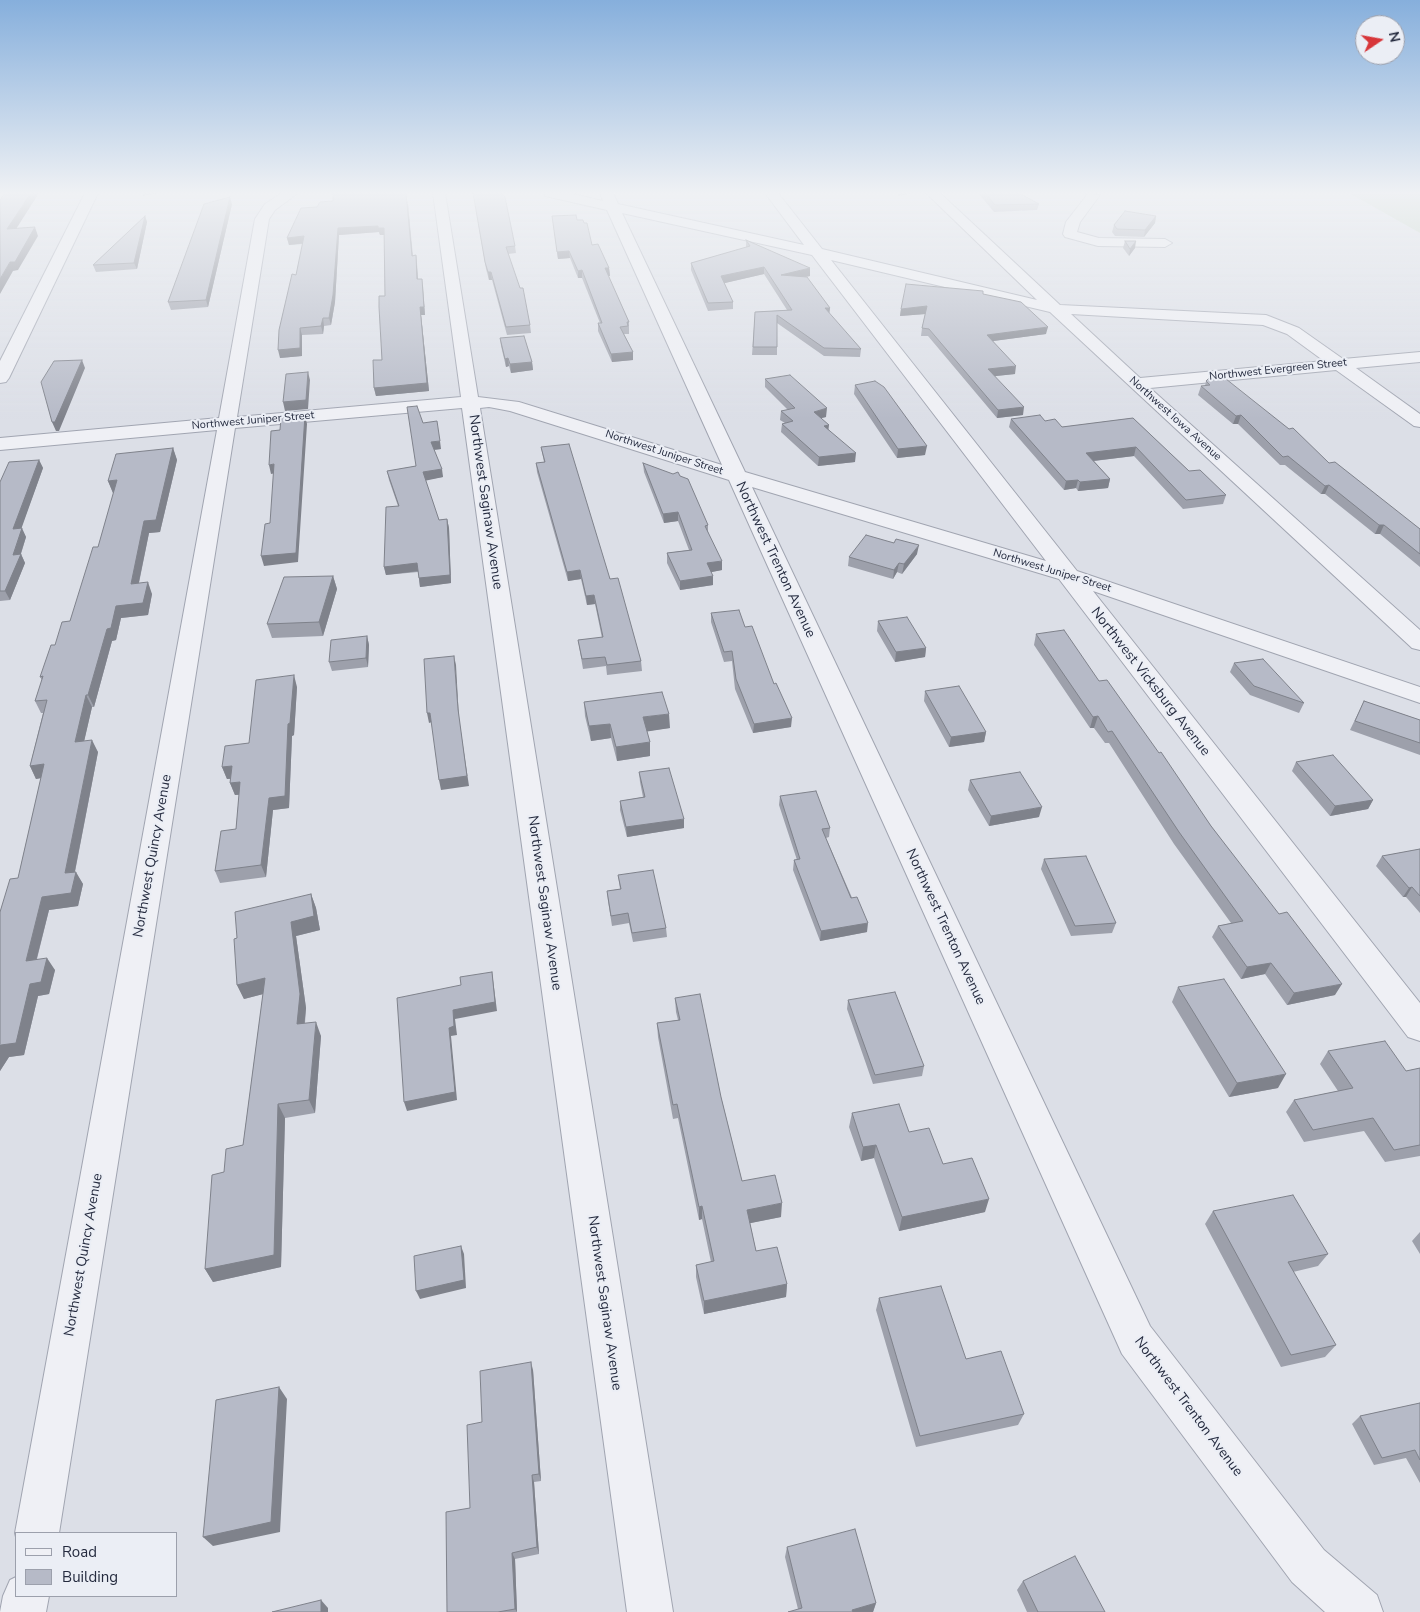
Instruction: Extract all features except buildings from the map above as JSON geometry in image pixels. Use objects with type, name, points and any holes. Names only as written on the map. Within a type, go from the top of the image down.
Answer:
[{"type":"street","points":[[0,378],[55,268]]},
{"type":"street","name":"Northwest Quincy Avenue","points":[[36,1532],[254,268]]},
{"type":"street","name":"Northwest Saginaw Avenue","points":[[450,268],[650,1612]]},
{"type":"street","name":"Northwest Trenton Avenue","points":[[640,268],[1136,1340],[1308,1566],[1360,1612]]},
{"type":"street","name":"Northwest Vicksburg Avenue","points":[[829,268],[1420,1027]]},
{"type":"street","points":[[884,268],[1056,309],[1266,320],[1293,331],[1420,422]]},
{"type":"street","name":"Northwest Iowa Avenue","points":[[1012,268],[1420,643]]},
{"type":"street","name":"Northwest Evergreen Street","points":[[1136,384],[1420,356]]},
{"type":"street","name":"Northwest Juniper Street","points":[[0,444],[470,402],[489,402],[522,408],[736,476],[1065,574],[1420,695]]},
{"type":"street","points":[[23,1612],[26,1597]]}]
